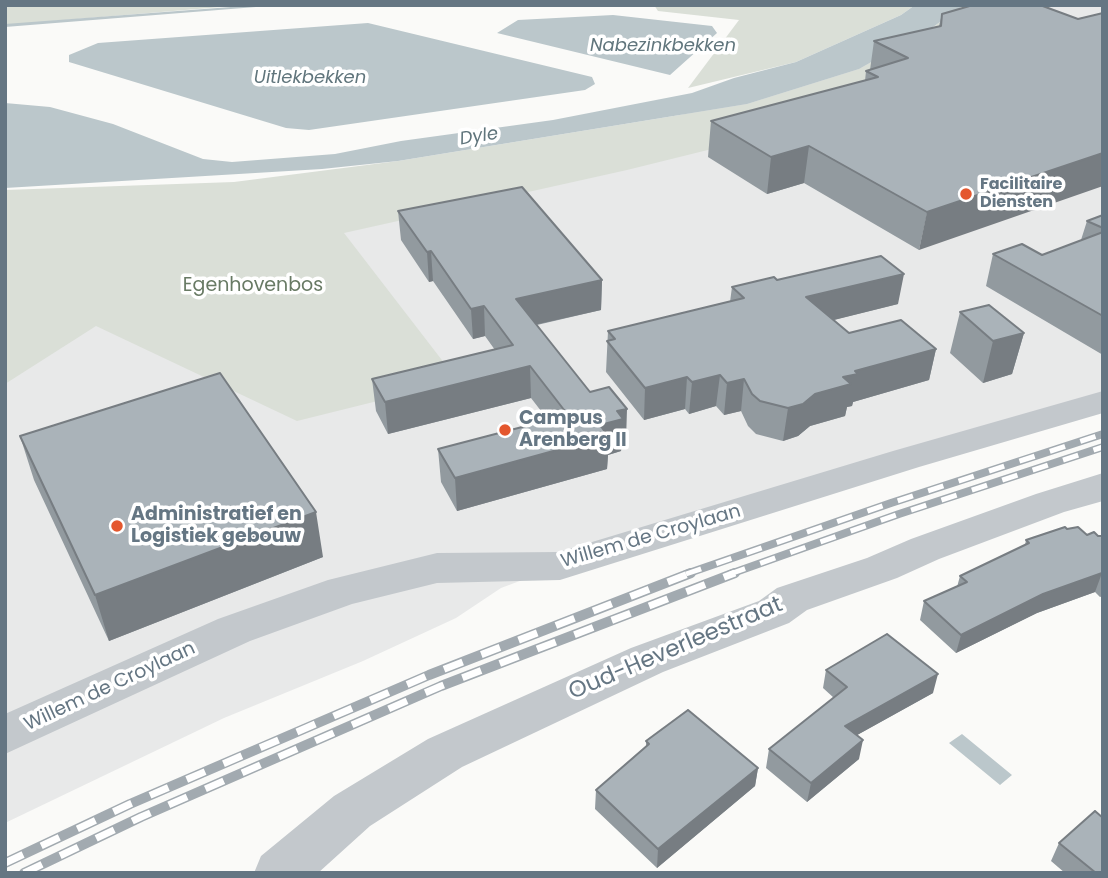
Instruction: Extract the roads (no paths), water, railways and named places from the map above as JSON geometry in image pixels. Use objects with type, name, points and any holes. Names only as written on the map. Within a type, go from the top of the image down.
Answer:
[{"type":"street","name":"Willem de Croylaan","points":[[5,735],[234,630],[343,591],[437,568],[559,566],[906,459],[1103,402]]},
{"type":"street","name":"Oud-Heverleestraat","points":[[280,873],[352,811],[445,753],[522,716],[647,660],[774,612],[792,599],[1103,485]]},
{"type":"water","name":"Dyle","points":[[915,5],[964,5],[933,27],[859,69],[747,104],[398,161],[322,169],[5,188],[5,103],[50,107],[113,124],[203,159],[232,162],[335,154],[401,141],[553,120],[692,93],[734,78],[796,62],[901,15]]},
{"type":"water","name":"Nabezinkbekken","points":[[613,15],[712,26],[717,33],[670,75],[497,33],[518,20]]},
{"type":"water","name":"Uitlekbekken","points":[[368,23],[592,77],[595,84],[585,90],[309,130],[286,128],[69,62],[69,55],[98,43]]},
{"type":"water","points":[[962,734],[1012,775],[1000,785],[949,743]]},
{"type":"waterway","points":[[5,26],[279,5]]},
{"type":"railway","points":[[686,574],[1103,434]]},
{"type":"railway","points":[[730,574],[899,514],[1103,447]]},
{"type":"railway","points":[[5,863],[130,804],[429,675],[691,573]]},
{"type":"railway","points":[[24,873],[141,817],[441,686],[735,573]]},
{"type":"place","name":"Facilitaire Diensten","points":[[966,194]]},
{"type":"place","name":"Campus Arenberg II","points":[[505,430]]},
{"type":"place","name":"Administratief en Logistiek gebouw","points":[[117,526]]},
{"type":"park label","name":"Egenhovenbos","points":[[253,286]]}]
